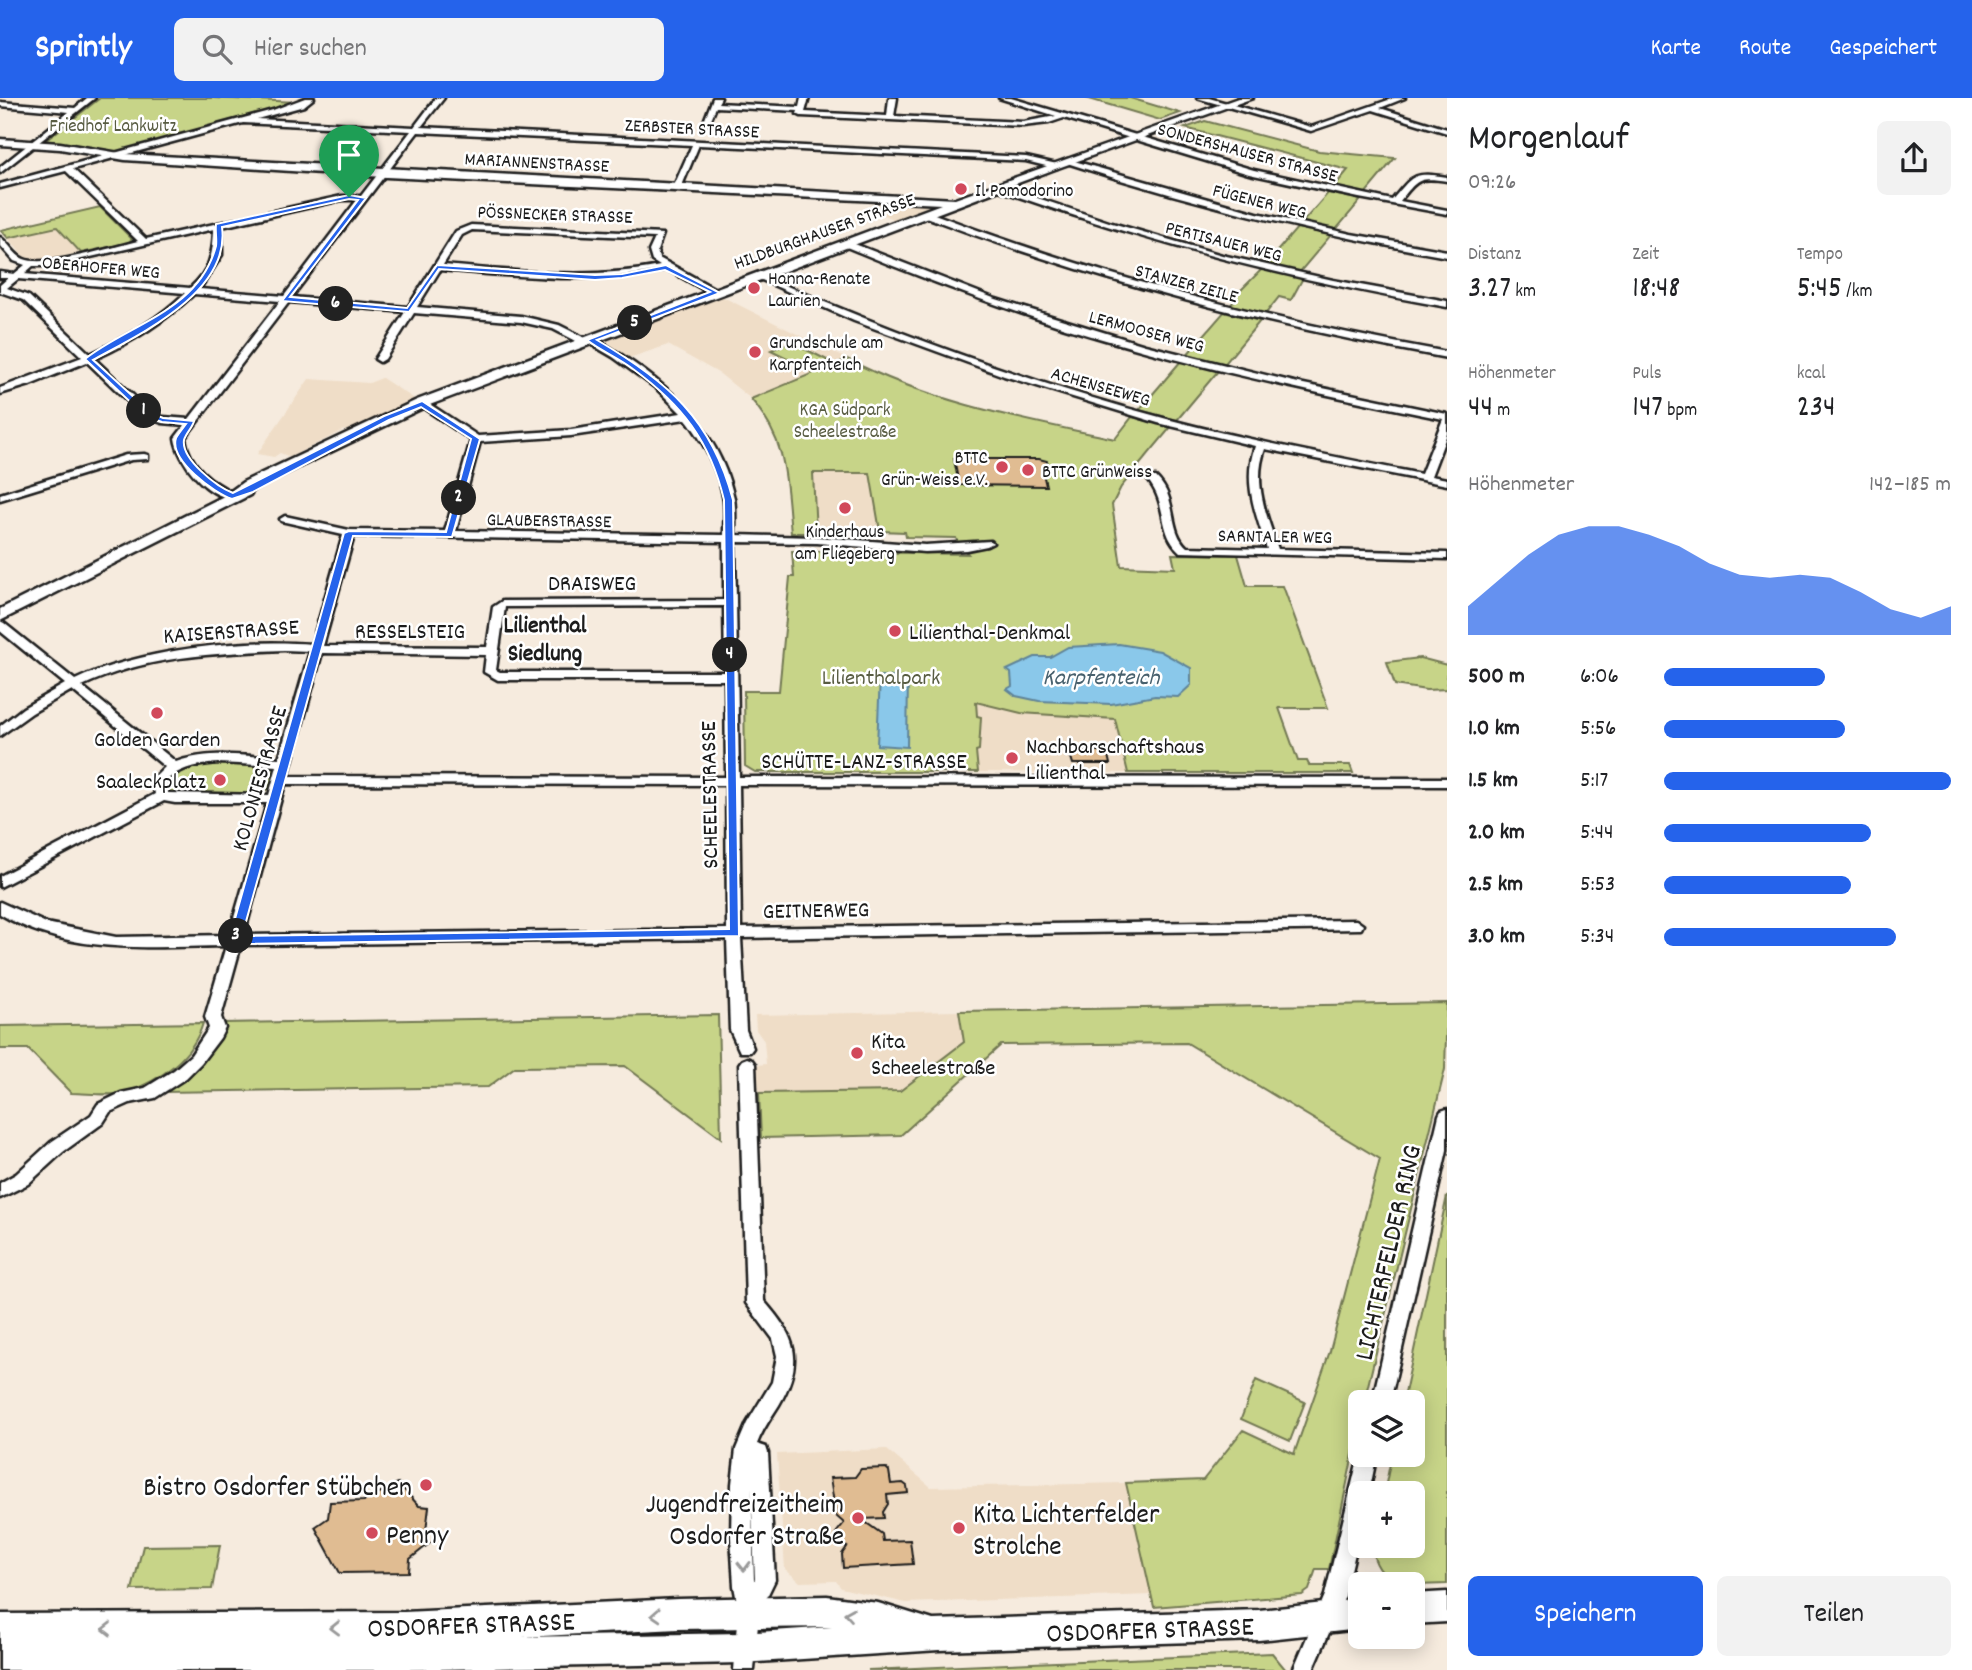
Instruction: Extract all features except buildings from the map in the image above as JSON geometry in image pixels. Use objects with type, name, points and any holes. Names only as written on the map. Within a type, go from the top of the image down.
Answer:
[{"type":"street","points":[[0,170],[91,98]]},
{"type":"street","points":[[0,186],[244,121],[301,104],[310,98]]},
{"type":"street","points":[[232,496],[218,490],[184,458],[180,450],[180,438],[440,98]]},
{"type":"street","points":[[805,98],[801,114],[1023,124],[1049,121],[1066,115]]},
{"type":"street","points":[[890,118],[893,98]]},
{"type":"street","name":"SONDERSHAUSER STRASSE","points":[[1003,98],[1252,172],[1447,212]]},
{"type":"street","points":[[1201,98],[1311,129],[1401,98]]},
{"type":"street","name":"HILDBURGHAUSER STRASSE","points":[[0,617],[232,496],[250,490],[266,479],[386,418],[422,403],[1134,136],[1248,98]]},
{"type":"street","points":[[706,122],[715,101],[802,109]]},
{"type":"street","points":[[0,104],[77,110]]},
{"type":"street","points":[[1373,108],[1447,131]]},
{"type":"street","name":"ZERBSTER STRASSE","points":[[244,121],[1026,159],[1054,166]]},
{"type":"street","name":"MARIANNENSTRASSE","points":[[0,142],[118,156],[382,173],[955,203]]},
{"type":"street","points":[[677,188],[696,144]]},
{"type":"street","name":"FÜGENER WEG","points":[[1070,160],[1233,211],[1321,231],[1447,254]]},
{"type":"street","points":[[69,169],[144,242]]},
{"type":"street","points":[[1394,203],[1415,178],[1447,179]]},
{"type":"street","name":"PERTISAUER WEG","points":[[999,187],[1093,220],[1195,250],[1312,278],[1447,304]]},
{"type":"street","points":[[0,240],[17,259],[31,264],[51,263],[342,198],[363,198]]},
{"type":"street","name":"STANZER ZEILE","points":[[926,214],[1017,249],[1167,295],[1305,328],[1447,355]]},
{"type":"street","points":[[0,391],[89,359],[156,322],[193,291],[209,272],[220,242],[218,226]]},
{"type":"street","name":"PÖSSNECKER STRASSE","points":[[409,310],[461,231],[471,226],[660,236],[653,255],[666,267]]},
{"type":"street","name":"LERMOOSER WEG","points":[[847,244],[980,298],[1133,346],[1447,419]]},
{"type":"street","points":[[31,264],[2,289],[26,298],[148,415],[162,420],[191,422]]},
{"type":"street","points":[[437,267],[595,278],[622,276],[666,267],[716,293]]},
{"type":"street","name":"OBERHOFER WEG","points":[[0,275],[531,320],[588,341]]},
{"type":"street","name":"ACHENSEEWEG","points":[[759,277],[847,316],[981,366],[1146,416],[1261,444],[1447,482]]},
{"type":"street","points":[[380,359],[409,310]]},
{"type":"street","name":"SCHEELESTRASSE","points":[[588,341],[643,372],[689,415],[707,440],[720,468],[729,500],[734,933],[738,1030],[746,1056],[755,1303],[782,1335],[786,1359],[782,1384],[745,1449],[759,1453],[765,1580],[749,1612]]},
{"type":"street","points":[[422,403],[476,439],[571,433],[689,415]]},
{"type":"street","points":[[1425,477],[1447,419]]},
{"type":"street","points":[[449,535],[476,439]]},
{"type":"street","points":[[1261,444],[1255,461],[1254,486],[1274,552]]},
{"type":"street","points":[[0,497],[130,457],[144,457]]},
{"type":"street","name":"SARNTALER WEG","points":[[1153,479],[1164,492],[1176,542],[1180,548],[1190,551],[1447,556]]},
{"type":"street","name":"GLAUBERSTRASSE","points":[[285,519],[349,533],[730,539]]},
{"type":"street","name":"KOLONIESTRASSE","points":[[0,1191],[22,1179],[57,1147],[97,1119],[104,1108],[127,1097],[149,1094],[180,1074],[196,1059],[215,1034],[217,1028],[213,1017],[349,533]]},
{"type":"street","points":[[730,539],[939,546],[966,546],[987,542]]},
{"type":"street","name":"DRAISWEG","points":[[492,651],[499,607],[509,602],[730,603]]},
{"type":"street","points":[[0,625],[172,766]]},
{"type":"street","name":"KAISERSTRASSE","points":[[0,732],[39,703],[73,684],[123,665],[185,652],[244,648],[317,648]]},
{"type":"street","name":"RESSELSTEIG","points":[[317,648],[492,651],[490,672],[494,676],[730,676]]},
{"type":"street","points":[[162,796],[159,780],[172,766],[191,761],[285,763]]},
{"type":"street","name":"SCHÜTTE-LANZ-STRASSE","points":[[281,780],[1447,782]]},
{"type":"street","points":[[0,882],[162,796],[175,799],[275,799]]},
{"type":"street","points":[[0,907],[37,926],[93,939],[116,942],[235,940]]},
{"type":"street","name":"GEITNERWEG","points":[[235,940],[1356,925]]},
{"type":"street","name":"LICHTERFELDER RING","points":[[1384,1390],[1447,1115]]},
{"type":"street","points":[[1303,1670],[1335,1596],[1365,1467]]},
{"type":"street","points":[[1425,1608],[1447,1607]]},
{"type":"street","name":"OSDORFER STRASSE","points":[[0,1629],[404,1627],[689,1614],[827,1611],[878,1618],[939,1635]]},
{"type":"street","points":[[743,1659],[749,1612]]},
{"type":"street","points":[[689,1614],[689,1649]]},
{"type":"street","name":"OSDORFER STRASSE","points":[[0,1655],[251,1657],[421,1662],[689,1649],[743,1659],[939,1635],[1259,1625],[1348,1615]]},
{"type":"shaded area","points":[[879,201],[936,206],[896,220],[877,212]]},
{"type":"shaded area","points":[[57,227],[81,253],[44,260],[29,259],[24,257],[8,238]]},
{"type":"shaded area","name":"Grundschule am Karpfenteich","points":[[721,296],[847,359],[751,399],[720,374],[668,345],[629,358],[601,341]]},
{"type":"shaded area","points":[[382,378],[416,400],[344,430],[290,457],[280,453],[274,457],[257,454],[309,379],[369,383]]},
{"type":"shaded area","name":"Kinderhaus am Fliegeberg","points":[[813,473],[870,473],[880,531],[816,533]]},
{"type":"shaded area","name":"Nachbarschaftshaus Lilienthal","points":[[975,702],[1021,713],[1115,719],[1128,773],[978,772],[976,750],[980,717],[977,717]]},
{"type":"shaded area","name":"Kita Scheelestraße","points":[[959,1011],[964,1042],[900,1091],[759,1093],[757,1065],[766,1064],[764,1041],[756,1030],[755,1015]]},
{"type":"shaded area","name":"Kita Lichterfelder Strolche","points":[[886,1449],[931,1487],[1126,1483],[1152,1595],[906,1603],[841,1588],[836,1581],[800,1582],[785,1569],[777,1454]]},
{"type":"green space","name":"Friedhof Lankwitz","points":[[100,98],[213,98],[297,102],[118,153],[45,141]]},
{"type":"green space","points":[[1086,98],[1130,98],[1180,113],[1160,120]]},
{"type":"green space","points":[[1205,121],[1319,151],[1395,158],[1365,194],[1333,188],[1348,170],[1185,128]]},
{"type":"green space","points":[[1328,193],[1361,200],[1334,232],[1300,225]]},
{"type":"green space","points":[[100,207],[132,239],[128,243],[81,253],[57,227],[8,238],[1,230]]},
{"type":"green space","points":[[1297,228],[1331,235],[1299,273],[1265,265]]},
{"type":"green space","points":[[1262,269],[1303,278],[1291,300],[1279,297],[1263,317],[1228,308],[1235,300],[1233,298]]},
{"type":"green space","points":[[1224,312],[1260,321],[1223,366],[1185,357]]},
{"type":"green space","points":[[791,342],[829,361],[809,369],[771,350]]},
{"type":"green space","name":"Lilienthalpark","points":[[847,359],[912,387],[978,408],[1115,439],[1132,417],[1171,427],[1121,487],[1112,505],[1121,566],[1175,568],[1172,554],[1238,555],[1247,586],[1283,586],[1328,708],[1279,708],[1298,761],[1307,761],[1309,765],[1350,765],[1353,773],[1128,773],[1115,719],[1021,713],[976,702],[977,716],[981,717],[979,750],[976,751],[978,772],[755,772],[745,766],[744,691],[779,691],[790,577],[794,577],[792,551],[968,554],[956,538],[906,537],[905,532],[880,531],[870,473],[813,473],[816,533],[791,533],[786,478],[779,446],[772,430],[751,399]]},
{"type":"green space","points":[[1181,361],[1218,371],[1177,420],[1139,410]]},
{"type":"green space","points":[[1420,658],[1447,665],[1447,689],[1426,690],[1395,685],[1387,662]]},
{"type":"green space","points":[[192,764],[262,764],[277,773],[273,787],[252,796],[178,796],[167,790],[167,778]]},
{"type":"green space","points":[[1447,1003],[1445,1069],[1367,1390],[1348,1390],[1348,1467],[1350,1467],[1329,1569],[1316,1569],[1309,1590],[1302,1595],[1154,1607],[1126,1483],[1203,1480],[1243,1430],[1294,1454],[1330,1351],[1380,1159],[1187,1043],[1001,1045],[901,1135],[761,1138],[759,1093],[900,1091],[964,1042],[959,1011]]},
{"type":"green space","points":[[718,1015],[721,1138],[625,1066],[515,1067],[488,1087],[164,1092],[201,1063],[214,1044],[223,1023]]},
{"type":"green space","points":[[203,1023],[192,1047],[174,1066],[139,1087],[107,1095],[71,1093],[28,1049],[0,1049],[0,1026]]},
{"type":"green space","points":[[1447,1196],[1447,1584],[1425,1585],[1425,1572],[1382,1572],[1375,1558],[1425,1558],[1425,1481],[1386,1481],[1389,1467],[1425,1467],[1425,1390],[1406,1390]]},
{"type":"green space","points":[[1256,1380],[1305,1402],[1290,1441],[1241,1419]]},
{"type":"green space","points":[[220,1545],[212,1589],[132,1590],[143,1546]]},
{"type":"green space","points":[[1272,1653],[1286,1670],[868,1670]]},
{"type":"water","name":"Karpfenteich","points":[[1119,644],[1160,651],[1191,668],[1191,685],[1178,697],[1155,696],[1111,704],[1039,701],[1016,696],[1007,689],[1012,686],[1011,673],[1007,670],[1035,657],[1050,657],[1068,647]]},
{"type":"water","points":[[880,676],[908,678],[907,747],[877,745]]},
{"type":"place","name":"Il Pomodorino","points":[[961,189]]},
{"type":"place","name":"Hanna-Renate Laurien","points":[[754,288]]},
{"type":"place","name":"Grundschule am Karpfenteich","points":[[755,352]]},
{"type":"place","name":"BTTC Grün-Weiss e.V.","points":[[1002,467]]},
{"type":"place","name":"BTTC GrünWeiss","points":[[1028,470]]},
{"type":"place","name":"Kinderhaus am Fliegeberg","points":[[845,508]]},
{"type":"place","name":"Lilienthal-Denkmal","points":[[895,631]]},
{"type":"place","name":"Golden Garden","points":[[157,713]]},
{"type":"place","name":"Nachbarschaftshaus Lilienthal","points":[[1012,758]]},
{"type":"place","name":"Saaleckplatz","points":[[220,780]]},
{"type":"place","name":"Kita Scheelestraße","points":[[857,1053]]},
{"type":"place","name":"Bistro Osdorfer Stübchen","points":[[426,1485]]},
{"type":"place","name":"Jugendfreizeitheim Osdorfer Straße","points":[[858,1518]]},
{"type":"place","name":"Kita Lichterfelder Strolche","points":[[959,1528]]},
{"type":"place","name":"Penny","points":[[372,1533]]},
{"type":"district","name":"Lilienthal Siedlung","points":[[545,638]]},
{"type":"route","points":[[349,197],[363,198],[285,299],[409,310],[437,267],[595,278],[622,276],[666,267],[716,293],[591,340],[635,366],[658,384],[689,415],[707,440],[720,468],[729,500],[734,933],[235,940],[349,533],[449,535],[476,439],[422,403],[386,418],[266,479],[250,490],[232,496],[218,490],[184,458],[180,450],[180,438],[191,422],[162,420],[148,415],[89,359],[156,322],[193,291],[209,272],[216,255],[220,242],[218,226],[349,197]]},
{"type":"park label","name":"KGA Südpark Scheelestraße","points":[[845,419]]}]
